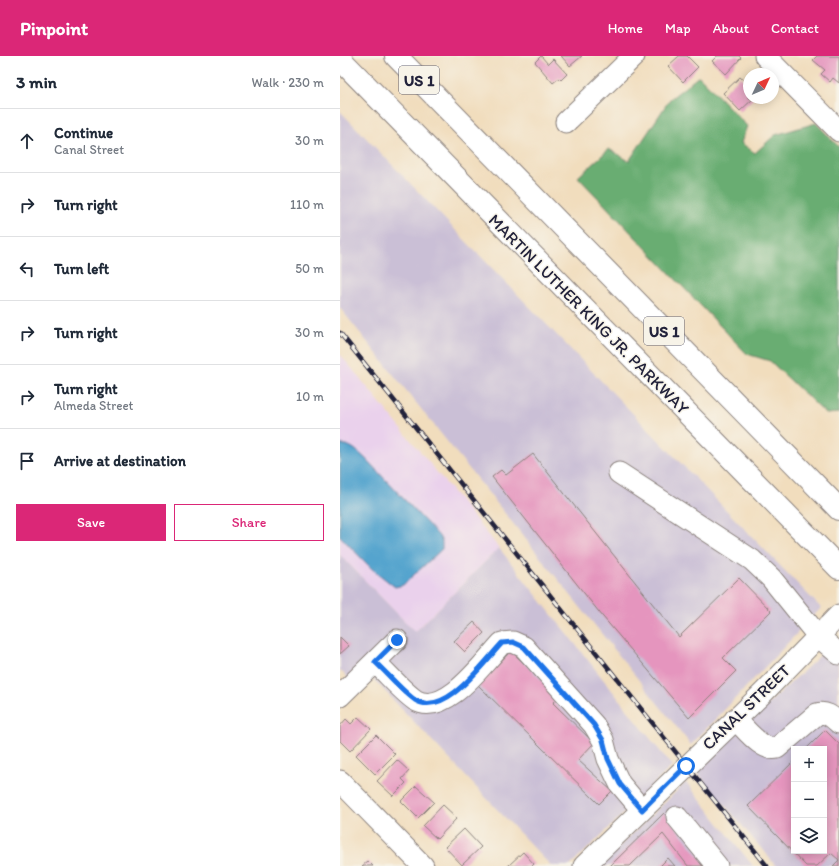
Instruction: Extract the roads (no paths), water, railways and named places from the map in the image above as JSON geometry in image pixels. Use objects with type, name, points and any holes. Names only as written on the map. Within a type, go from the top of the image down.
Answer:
[{"type":"highway","name":"US 1","points":[[396,56],[839,509]]},
{"type":"highway","name":"MARTIN LUTHER KING JR. PARKWAY","points":[[340,59],[839,568]]},
{"type":"street","points":[[566,122],[634,56]]},
{"type":"street","points":[[765,56],[839,131]]},
{"type":"street","points":[[619,472],[752,560],[771,578],[818,636],[839,654]]},
{"type":"street","name":"CANAL STREET","points":[[584,866],[839,615]]},
{"type":"street","points":[[340,696],[397,640]]},
{"type":"street","points":[[375,662],[415,699],[425,704],[432,704],[444,699],[461,687],[502,643],[513,642],[524,647],[594,725],[603,740],[608,759],[620,784],[642,810]]},
{"type":"street","points":[[735,719],[766,747],[774,749],[817,714],[822,712],[831,716],[839,723]]},
{"type":"street","points":[[340,781],[423,866]]},
{"type":"street","points":[[677,817],[717,866]]},
{"type":"water","points":[[340,445],[347,445],[365,458],[439,536],[442,542],[442,549],[403,585],[395,587],[371,568],[340,536]]},
{"type":"railway","points":[[340,333],[767,866]]}]
